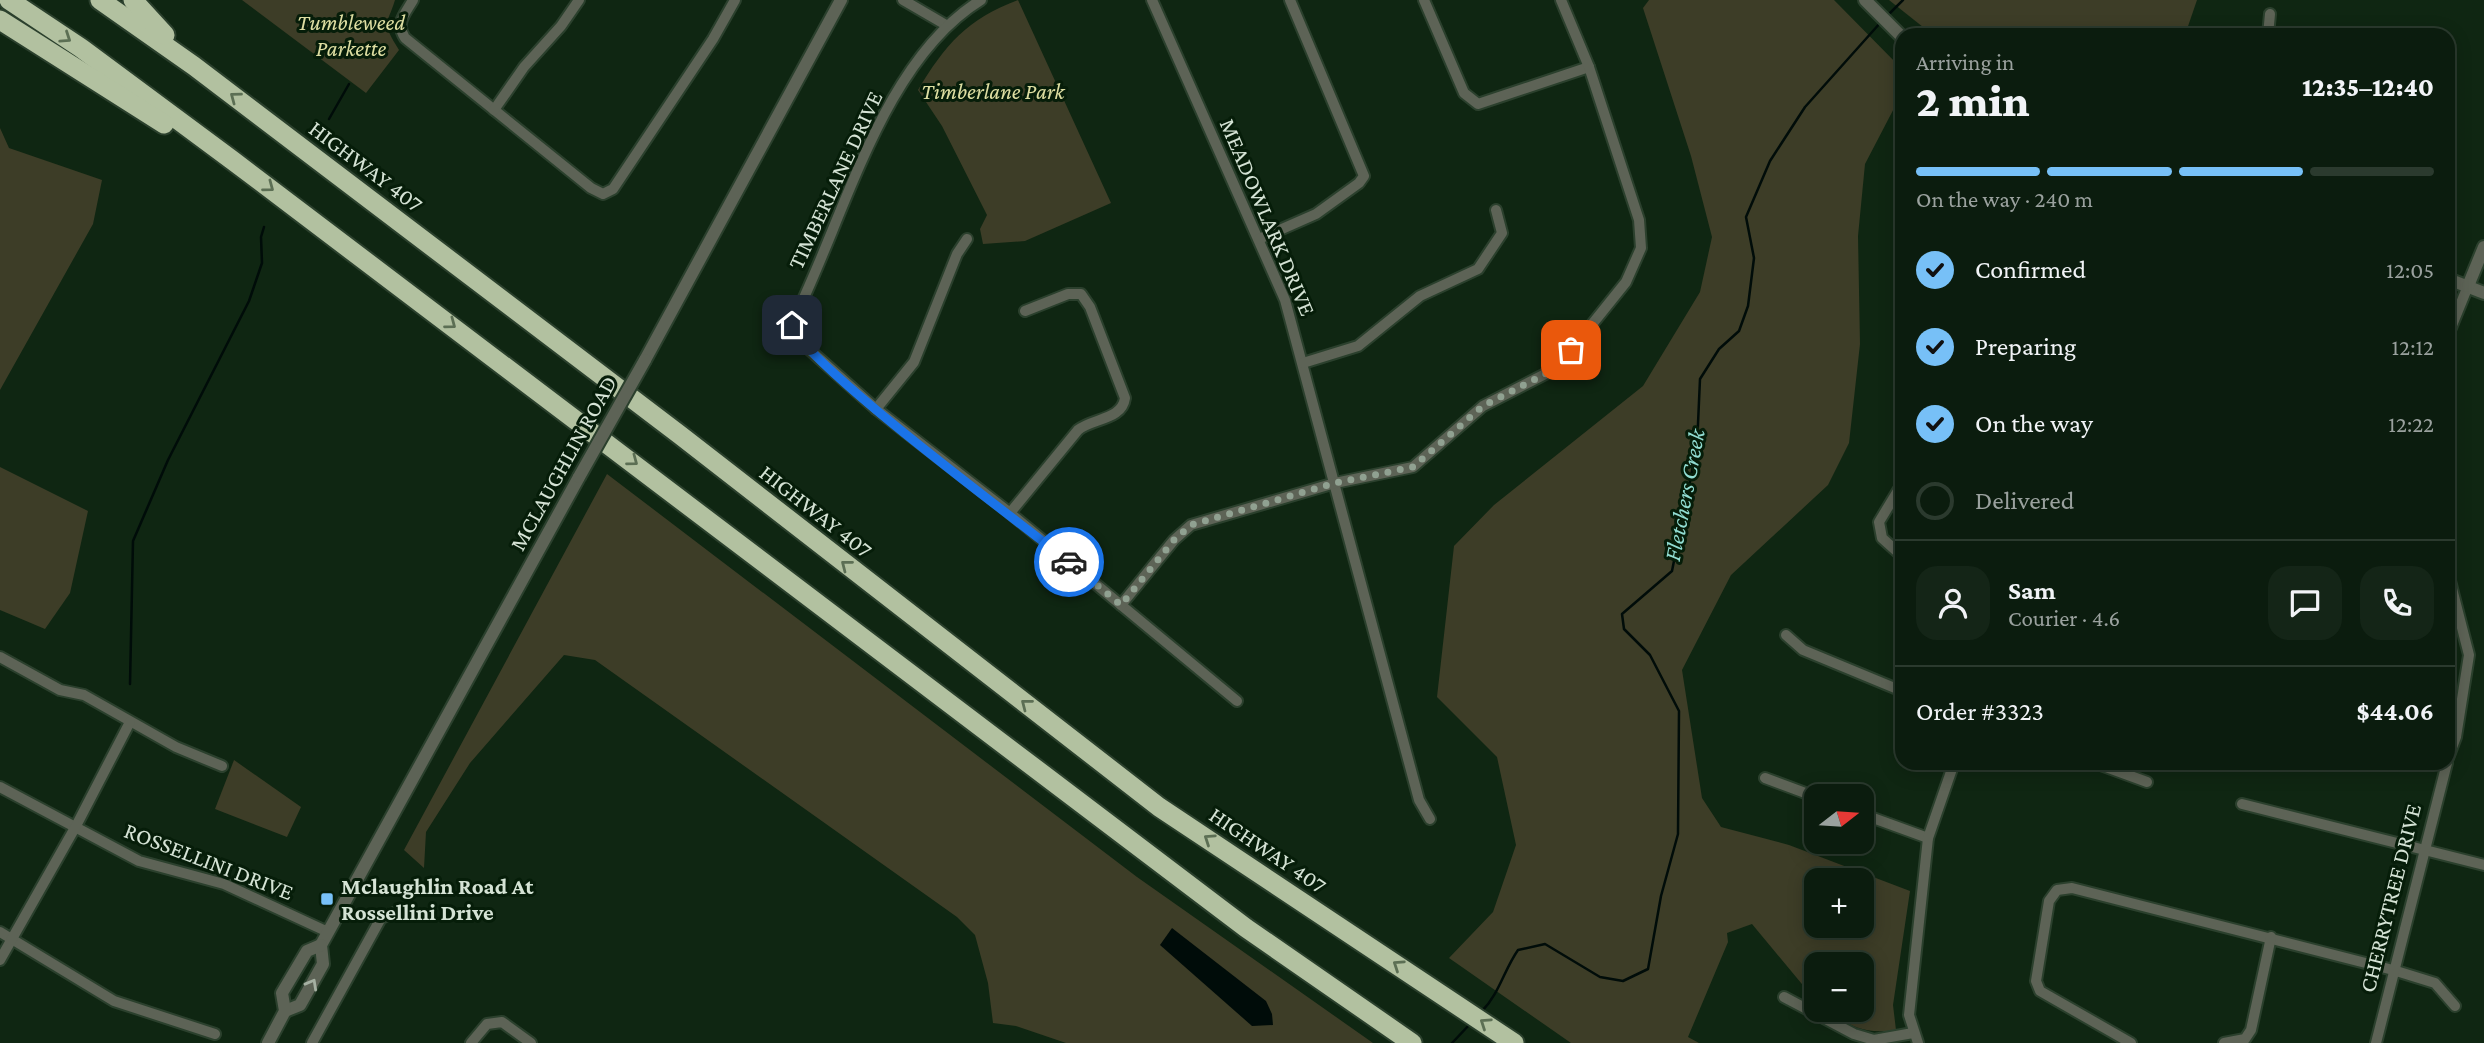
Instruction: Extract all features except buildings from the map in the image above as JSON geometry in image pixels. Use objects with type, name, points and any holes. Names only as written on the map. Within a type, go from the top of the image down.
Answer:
[{"type":"highway","points":[[9,0],[81,48],[232,160],[1235,919],[1412,1043]]},
{"type":"highway","name":"HIGHWAY 407","points":[[100,0],[194,66],[1159,807],[1514,1043]]},
{"type":"highway","points":[[133,0],[194,66]]},
{"type":"highway","points":[[0,20],[194,143],[232,160]]},
{"type":"street","points":[[413,0],[400,21],[400,30],[405,38],[591,188],[603,194],[613,189],[713,39],[735,0]]},
{"type":"street","points":[[494,110],[524,67],[561,26],[579,0]]},
{"type":"street","name":"MCLAUGHLIN ROAD","points":[[285,1011],[300,1005],[323,964],[321,945],[841,0]]},
{"type":"street","points":[[903,0],[946,25]]},
{"type":"street","name":"TIMBERLANE DRIVE","points":[[981,0],[946,25],[909,75],[867,150],[792,325],[801,343],[876,409],[1010,513],[1237,701]]},
{"type":"street","name":"MEADOWLARK DRIVE","points":[[1152,0],[1213,144],[1285,300],[1419,800],[1430,819]]},
{"type":"street","points":[[1259,239],[1316,214],[1359,183],[1364,176],[1290,0]]},
{"type":"street","points":[[1424,0],[1464,93],[1478,104],[1589,67]]},
{"type":"street","points":[[1121,605],[1174,540],[1191,525],[1335,483],[1413,467],[1483,406],[1557,368],[1626,282],[1641,248],[1639,220],[1589,67],[1561,0]]},
{"type":"street","points":[[1867,2],[1895,30]]},
{"type":"street","points":[[2269,28],[2270,14]]},
{"type":"street","points":[[1303,363],[1358,346],[1420,296],[1478,269],[1502,233],[1496,210]]},
{"type":"street","points":[[876,409],[914,362],[957,254],[967,239]]},
{"type":"street","points":[[2455,318],[2484,247]]},
{"type":"street","points":[[2455,281],[2484,293]]},
{"type":"street","points":[[1010,513],[1078,430],[1092,420],[1118,413],[1124,407],[1125,398],[1090,307],[1081,293],[1068,294],[1024,312]]},
{"type":"street","points":[[1895,496],[1879,522],[1882,538],[1895,550]]},
{"type":"street","name":"CHERRYTREE DRIVE","points":[[2455,600],[2469,655],[2455,722]]},
{"type":"street","points":[[1786,635],[1803,650],[1895,688]]},
{"type":"street","points":[[0,657],[60,690],[84,695],[176,747],[222,766]]},
{"type":"street","points":[[0,960],[76,826],[130,722]]},
{"type":"street","points":[[1784,997],[1853,1034],[1874,1040],[1915,1038],[1909,1015],[1928,838],[1952,770]]},
{"type":"street","points":[[2114,770],[2147,782]]},
{"type":"street","name":"CHERRYTREE DRIVE","points":[[2376,1043],[2445,770]]},
{"type":"street","points":[[1765,778],[1804,793]]},
{"type":"street","name":"ROSSELLINI DRIVE","points":[[0,787],[139,861],[224,884],[328,932]]},
{"type":"street","points":[[2242,804],[2484,865]]},
{"type":"street","points":[[1874,818],[1928,838]]},
{"type":"street","points":[[2131,1043],[2040,991],[2036,981],[2049,901],[2057,890],[2072,888],[2393,970],[2435,983],[2455,1006]]},
{"type":"street","points":[[312,1043],[381,918],[402,910]]},
{"type":"street","points":[[0,932],[114,1001],[215,1034]]},
{"type":"street","points":[[2224,1043],[2245,1039],[2251,1030],[2271,937]]},
{"type":"street","name":"MCLAUGHLIN ROAD","points":[[268,1043],[285,1011],[282,993],[307,951],[321,945]]},
{"type":"street","points":[[471,1043],[487,1024],[502,1022],[531,1043]]},
{"type":"green space","name":"Tumbleweed Parkette","points":[[242,0],[395,0],[387,24],[399,50],[366,93]]},
{"type":"green space","name":"Timberlane Park","points":[[1018,0],[1111,203],[1025,241],[983,244],[980,229],[987,215],[942,126],[918,90],[959,35],[1000,7]]},
{"type":"green space","points":[[1649,0],[1834,0],[1895,62],[1895,106],[1865,164],[1858,236],[1860,344],[1849,443],[1828,485],[1731,575],[1682,670],[1702,798],[1721,827],[1789,845],[1804,851],[1804,854],[1813,854],[1850,868],[1804,868],[1804,938],[1874,938],[1874,877],[1910,891],[1893,1005],[1896,1030],[1867,1030],[1846,1022],[1874,1022],[1874,952],[1804,952],[1804,987],[1752,924],[1727,933],[1728,942],[1688,1037],[1699,1043],[1571,1043],[1449,958],[1493,912],[1516,845],[1497,757],[1437,697],[1454,546],[1494,505],[1643,386],[1700,292],[1712,237],[1691,156],[1643,8]]},
{"type":"green space","points":[[1889,0],[2197,0],[2187,28],[1924,28]]},
{"type":"green space","points":[[0,128],[9,148],[102,180],[93,224],[0,390]]},
{"type":"green space","points":[[0,467],[88,511],[70,593],[45,629],[0,610]]},
{"type":"green space","points":[[607,474],[1137,877],[1373,1043],[1066,1043],[1016,1026],[993,1023],[988,983],[975,935],[957,917],[595,660],[564,655],[470,763],[426,832],[424,868],[404,850]]},
{"type":"green space","points":[[234,760],[301,807],[287,837],[215,809]]},
{"type":"shaded area","points":[[1172,928],[1266,1001],[1272,1014],[1273,1025],[1252,1026],[1160,945]]},
{"type":"waterway","name":"Fletchers Creek","points":[[1888,15],[1903,0]]},
{"type":"waterway","name":"Fletchers Creek","points":[[1482,1011],[1493,997],[1518,950],[1545,944],[1600,977],[1623,981],[1648,969],[1661,896],[1678,834],[1679,711],[1650,655],[1624,629],[1622,614],[1672,571],[1697,446],[1700,379],[1719,349],[1739,331],[1748,306],[1754,258],[1746,217],[1770,161],[1805,107],[1881,22]]},
{"type":"waterway","points":[[329,119],[349,84]]},
{"type":"waterway","points":[[130,684],[133,541],[168,460],[249,301],[262,263],[261,237],[264,227]]},
{"type":"waterway","name":"Fletchers Creek","points":[[1452,1043],[1470,1024]]},
{"type":"way so far","points":[[1069,562],[1121,605],[1174,540],[1191,525],[1209,517],[1335,483],[1413,467],[1483,406],[1557,368],[1571,350]]},
{"type":"place","name":"Mclaughlin Road At Rossellini Drive","points":[[327,899]]},
{"type":"route","points":[[792,325],[794,336],[801,343],[876,409],[1069,562]]}]
